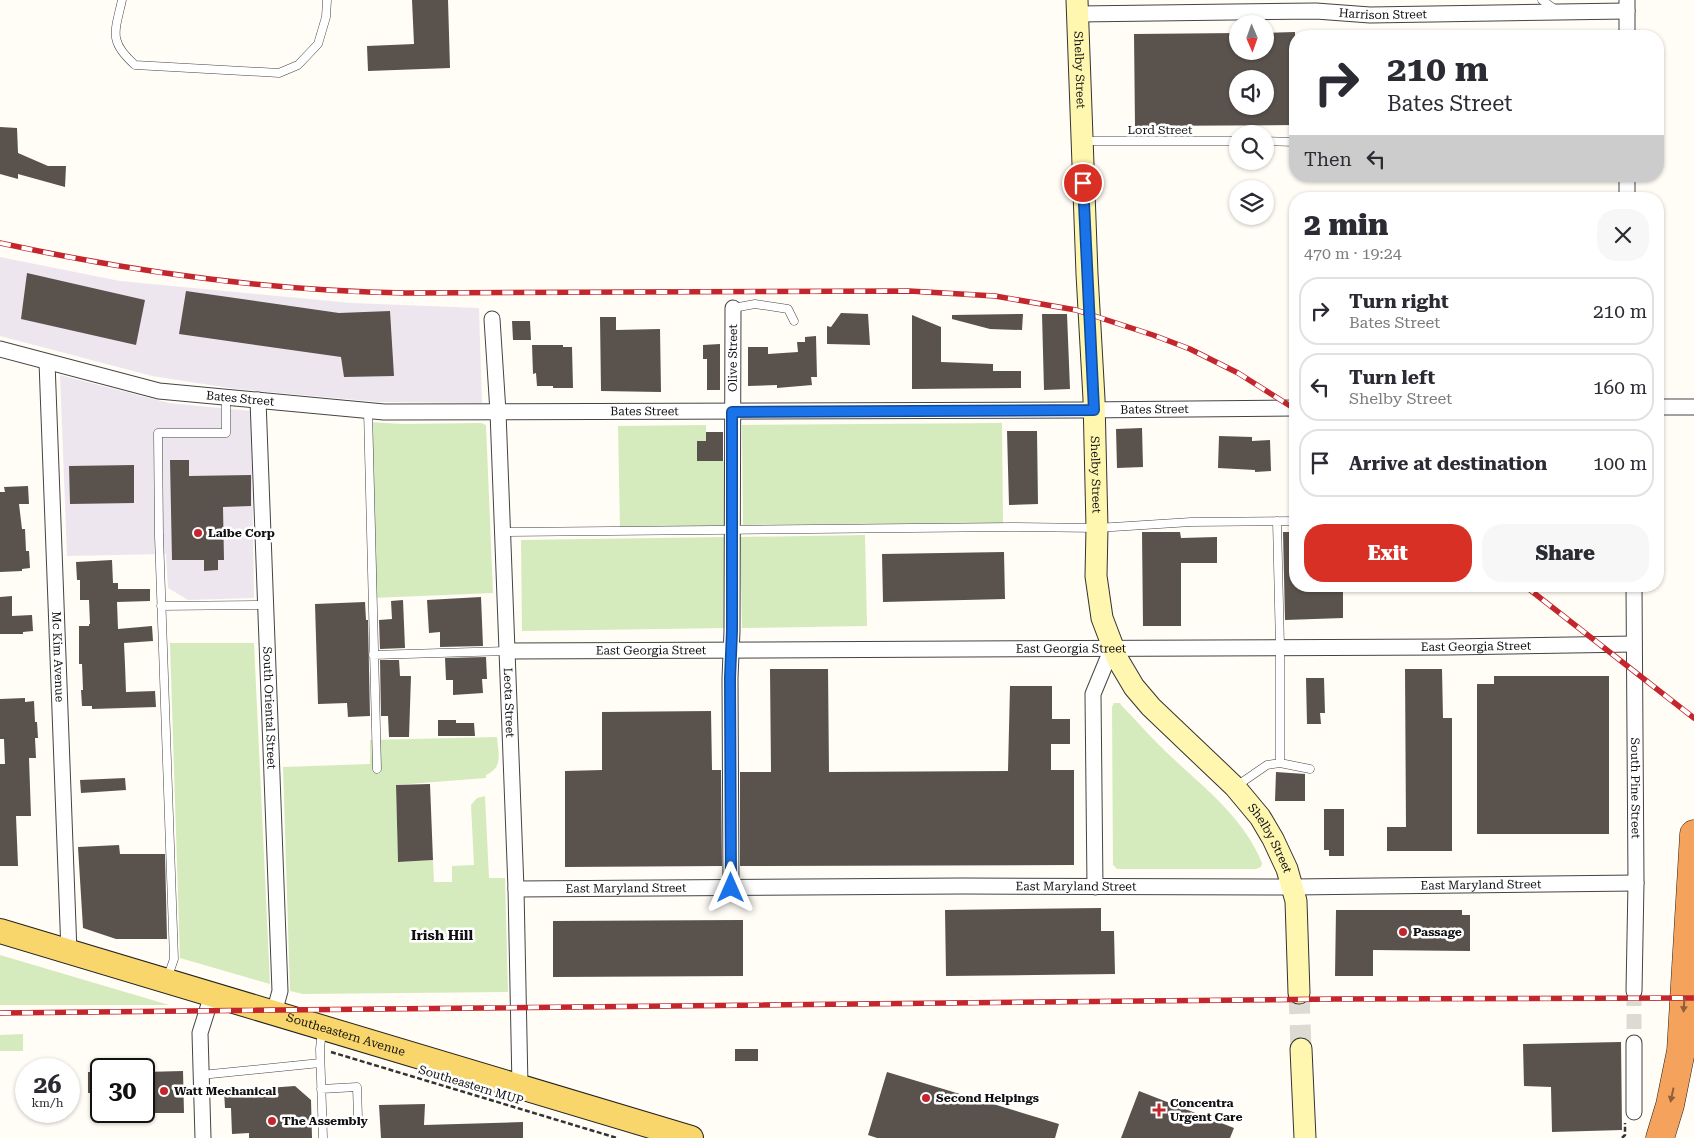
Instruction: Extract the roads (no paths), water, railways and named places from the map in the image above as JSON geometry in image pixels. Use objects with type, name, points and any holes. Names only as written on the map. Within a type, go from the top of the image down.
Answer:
[{"type":"highway","points":[[1660,1138],[1670,1104],[1681,1051],[1694,834]]},
{"type":"main road","name":"Shelby Street","points":[[1077,7],[1094,410],[1097,593],[1102,618],[1112,648],[1134,687],[1151,707],[1235,787],[1260,817],[1273,839],[1287,868],[1293,887],[1296,907],[1299,993]]},
{"type":"main road","name":"Southeastern Avenue","points":[[0,931],[692,1138]]},
{"type":"main road","points":[[1301,1049],[1305,1138]]},
{"type":"street","name":"Harrison Street","points":[[1077,7],[1370,14],[1559,12],[1627,6]]},
{"type":"street","points":[[1627,6],[1627,30]]},
{"type":"street","name":"Olive Street","points":[[731,888],[730,678],[732,650],[733,308]]},
{"type":"street","name":"Leota Street","points":[[492,319],[498,412],[516,889],[520,1086]]},
{"type":"street","name":"Bates Street","points":[[0,349],[159,391],[368,411],[411,413],[1289,408]]},
{"type":"street","name":"Mc Kim Avenue","points":[[47,362],[68,952]]},
{"type":"street","name":"South Oriental Street","points":[[258,400],[280,991],[274,1013]]},
{"type":"street","points":[[1664,407],[1694,407]]},
{"type":"street","name":"South Pine Street","points":[[1634,592],[1636,883],[1634,991]]},
{"type":"street","name":"East Georgia Street","points":[[507,651],[1634,644]]},
{"type":"street","points":[[1095,887],[1093,694],[1112,648]]},
{"type":"street","name":"East Maryland Street","points":[[516,889],[962,886],[1293,887],[1636,883]]},
{"type":"street","points":[[203,1138],[200,1033],[212,995]]},
{"type":"street","points":[[1634,1043],[1634,1112]]},
{"type":"lane","points":[[122,0],[116,23],[117,44],[123,54],[135,65],[279,73],[298,65],[318,44],[326,17],[327,0]]},
{"type":"lane","points":[[1542,0],[1559,12]]},
{"type":"lane","name":"Lord Street","points":[[1082,141],[1229,141]]},
{"type":"lane","points":[[1274,141],[1289,142]]},
{"type":"lane","points":[[733,308],[755,304],[788,309],[794,321]]},
{"type":"lane","points":[[167,981],[174,959],[161,606],[158,433],[226,433],[226,398]]},
{"type":"lane","points":[[368,411],[377,769]]},
{"type":"lane","points":[[1277,521],[1280,762]]},
{"type":"lane","points":[[502,532],[1012,527],[1096,528],[1190,522],[1289,521]]},
{"type":"lane","points":[[161,606],[265,605]]},
{"type":"lane","points":[[373,655],[507,651]]},
{"type":"lane","points":[[1235,787],[1267,765],[1280,762],[1310,769]]},
{"type":"lane","points":[[322,1028],[320,1064],[323,1138]]},
{"type":"lane","points":[[201,1075],[320,1064]]},
{"type":"lane","points":[[321,1089],[357,1087],[358,1118]]},
{"type":"tunnel","points":[[1634,991],[1634,1043]]},
{"type":"tunnel","points":[[1299,993],[1301,1049]]},
{"type":"railway","points":[[0,243],[101,263],[202,278],[253,284],[355,291],[406,293],[909,291],[995,296],[1076,310],[1153,335],[1190,349],[1238,373],[1289,405]]},
{"type":"railway","points":[[1533,592],[1694,718]]},
{"type":"railway","points":[[0,1013],[1336,999],[1694,998]]},
{"type":"place","name":"Laibe Corp","points":[[198,533]]},
{"type":"place","name":"Passage","points":[[1403,932]]},
{"type":"place","name":"Watt Mechanical","points":[[164,1091]]},
{"type":"place","name":"Second Helpings","points":[[926,1098]]},
{"type":"place","name":"Concentra Urgent Care","points":[[1159,1110]]},
{"type":"place","name":"The Assembly","points":[[272,1121]]},
{"type":"district","name":"Irish Hill","points":[[442,935]]}]
